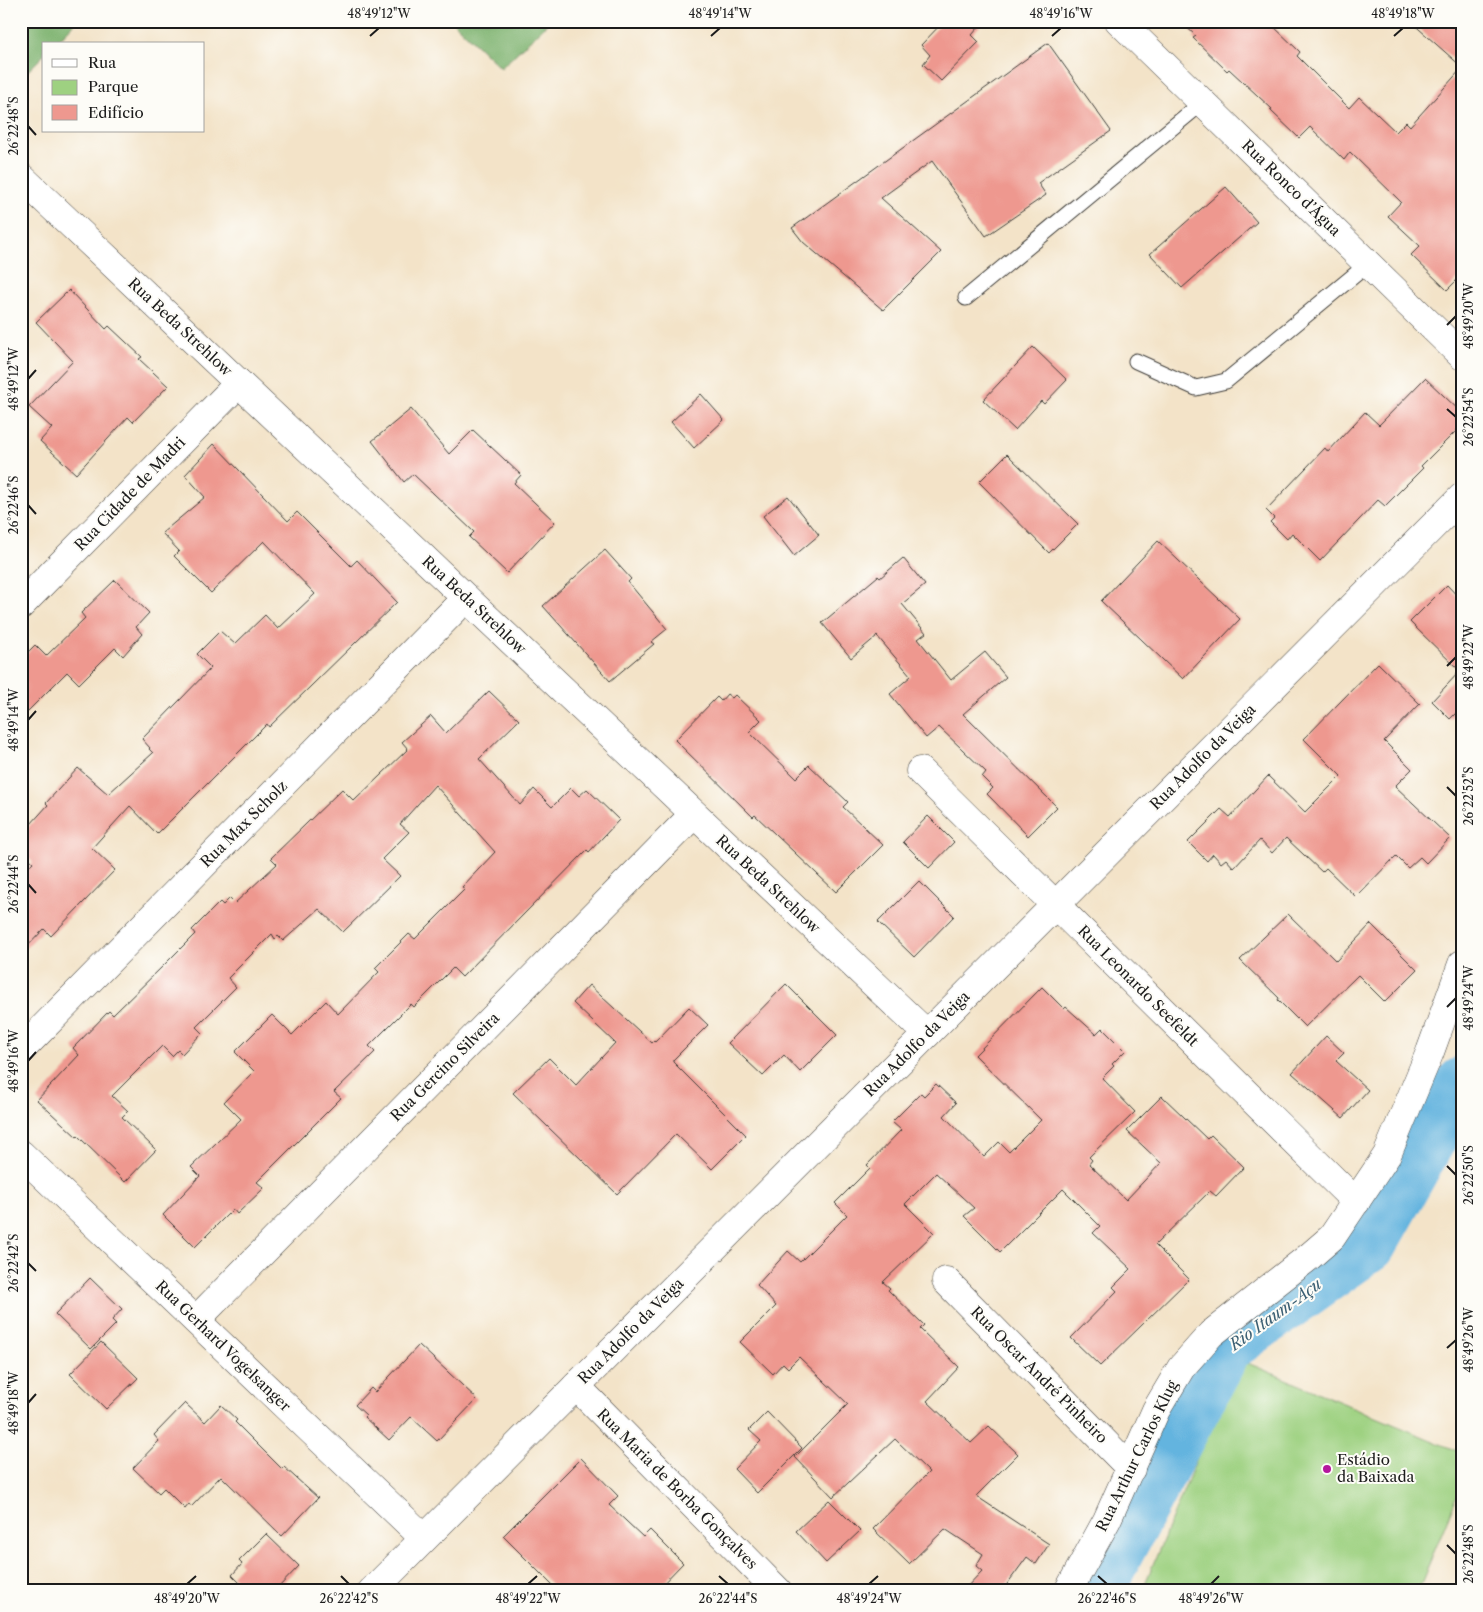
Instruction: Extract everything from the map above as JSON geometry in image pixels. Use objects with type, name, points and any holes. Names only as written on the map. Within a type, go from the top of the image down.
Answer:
[{"type":"street","name":"Rua Ronco d’Água","points":[[1119,21],[1462,356]]},
{"type":"street","name":"Rua Beda Strehlow","points":[[21,177],[927,1034]]},
{"type":"street","name":"Rua Cidade de Madri","points":[[21,605],[239,383]]},
{"type":"street","name":"Rua Adolfo da Veiga","points":[[372,1591],[1462,497]]},
{"type":"street","name":"Rua Max Scholz","points":[[21,1050],[466,598]]},
{"type":"street","name":"Rua Leonardo Seefeldt","points":[[920,771],[1356,1202]]},
{"type":"street","name":"Rua Gercino Silveira","points":[[196,1320],[694,814]]},
{"type":"street","name":"Rua Arthur Carlos Klug","points":[[1068,1591],[1107,1520],[1156,1410],[1181,1368],[1211,1334],[1332,1237],[1386,1155],[1430,1052],[1462,964]]},
{"type":"street","name":"Rua Gerhard Vogelsanger","points":[[21,1154],[424,1538]]},
{"type":"street","name":"Rua Oscar André Pinheiro","points":[[946,1281],[1131,1468]]},
{"type":"street","name":"Rua Maria de Borba Gonçalves","points":[[576,1386],[778,1591]]},
{"type":"lane","points":[[966,298],[1203,102]]},
{"type":"lane","points":[[1136,361],[1196,388],[1226,381],[1368,264]]},
{"type":"green space","points":[[21,21],[77,21],[57,42],[42,42],[42,57],[21,78]]},
{"type":"green space","points":[[452,21],[550,21],[501,68]]},
{"type":"green space","name":"Estádio da Baixada","points":[[1238,1359],[1462,1453],[1462,1484],[1418,1591],[1142,1591]]},
{"type":"building","points":[[944,21],[984,21],[972,35],[979,42],[941,81],[923,64],[930,55],[921,45]]},
{"type":"building","points":[[1180,21],[1268,21],[1300,52],[1297,56],[1349,108],[1359,97],[1396,132],[1406,122],[1410,126],[1462,68],[1462,275],[1447,290],[1411,255],[1420,246],[1388,216],[1401,202],[1350,152],[1344,160],[1310,127],[1299,138],[1270,110],[1272,109],[1229,69],[1227,71],[1193,38],[1196,36]]},
{"type":"building","points":[[1410,21],[1462,21],[1462,67]]},
{"type":"building","points":[[1048,43],[1111,131],[1038,183],[1046,195],[986,236],[932,161],[881,198],[941,252],[883,310],[803,242],[792,228]]},
{"type":"building","points":[[1226,187],[1257,222],[1182,288],[1150,254]]},
{"type":"building","points":[[69,290],[106,329],[109,326],[142,357],[139,359],[168,386],[133,422],[128,417],[76,474],[40,441],[52,428],[29,407],[73,361],[36,322]]},
{"type":"building","points":[[1033,347],[1067,380],[1044,404],[1041,401],[1015,430],[983,400]]},
{"type":"building","points":[[1425,378],[1462,413],[1462,425],[1385,506],[1378,500],[1320,561],[1292,533],[1287,539],[1270,522],[1274,518],[1266,510],[1325,448],[1328,452],[1365,412],[1379,425]]},
{"type":"building","points":[[701,394],[724,420],[694,448],[671,422]]},
{"type":"building","points":[[411,409],[449,454],[473,430],[521,475],[514,483],[555,522],[507,573],[469,537],[474,532],[413,474],[404,482],[372,441]]},
{"type":"building","points":[[214,444],[288,521],[297,512],[351,566],[357,560],[397,602],[269,727],[267,724],[157,834],[130,806],[92,848],[115,870],[51,936],[44,929],[21,953],[21,875],[33,862],[21,851],[21,835],[48,805],[46,803],[78,768],[108,794],[153,753],[142,739],[211,668],[197,654],[220,631],[235,644],[265,615],[278,629],[315,594],[264,541],[211,593],[174,556],[179,551],[162,533],[205,497],[185,475]]},
{"type":"building","points":[[1007,454],[1078,524],[1049,553],[979,482]]},
{"type":"building","points":[[788,496],[819,535],[794,556],[763,516]]},
{"type":"building","points":[[1158,541],[1240,619],[1183,679],[1101,601]]},
{"type":"building","points":[[605,550],[631,579],[628,582],[667,629],[651,642],[654,644],[610,681],[543,606]]},
{"type":"building","points":[[903,558],[925,585],[902,604],[926,633],[918,639],[951,680],[985,652],[1006,677],[963,714],[1057,807],[1028,836],[987,794],[993,788],[982,777],[986,772],[939,727],[926,738],[890,694],[911,676],[877,636],[851,658],[822,623],[878,576],[880,578]]},
{"type":"building","points":[[115,580],[149,613],[136,627],[142,634],[123,656],[115,648],[79,684],[67,672],[21,718],[21,659],[35,645],[46,656],[85,618],[81,613]]},
{"type":"building","points":[[1447,585],[1462,601],[1462,707],[1450,719],[1432,701],[1460,671],[1410,622]]},
{"type":"building","points":[[1378,663],[1420,704],[1384,741],[1412,769],[1395,786],[1450,838],[1426,863],[1420,857],[1408,868],[1396,856],[1356,897],[1326,868],[1322,872],[1286,838],[1272,853],[1260,840],[1234,868],[1226,859],[1221,863],[1213,854],[1207,861],[1188,842],[1221,809],[1230,817],[1268,776],[1305,812],[1341,776],[1304,739]]},
{"type":"building","points":[[489,691],[519,720],[479,759],[520,805],[534,789],[552,807],[571,788],[579,796],[587,789],[619,820],[462,977],[453,968],[414,1007],[411,1004],[369,1046],[375,1052],[334,1092],[341,1098],[257,1182],[264,1188],[237,1214],[233,1209],[195,1247],[163,1215],[200,1176],[191,1167],[241,1119],[224,1102],[254,1071],[235,1052],[272,1015],[292,1035],[326,1001],[338,1014],[379,972],[375,968],[409,934],[415,939],[465,889],[462,887],[495,852],[435,785],[400,824],[409,832],[382,859],[400,876],[343,932],[319,909],[283,941],[278,936],[275,939],[272,934],[228,978],[236,987],[196,1027],[202,1033],[182,1054],[178,1050],[172,1056],[162,1046],[112,1096],[128,1111],[122,1117],[156,1150],[125,1182],[78,1136],[37,1100],[79,1055],[73,1048],[109,1011],[113,1015],[164,965],[195,934],[192,930],[220,902],[223,905],[230,898],[235,903],[277,864],[271,858],[342,789],[354,801],[408,749],[402,742],[431,716],[446,733]]},
{"type":"building","points":[[727,694],[732,698],[735,695],[761,720],[749,732],[796,778],[809,765],[848,802],[843,807],[883,845],[836,892],[755,815],[753,817],[675,740],[717,697],[721,701]]},
{"type":"building","points":[[928,816],[954,842],[929,868],[903,842]]},
{"type":"building","points":[[919,881],[954,916],[914,957],[878,922]]},
{"type":"building","points":[[1288,914],[1336,961],[1371,924],[1417,970],[1385,1002],[1358,975],[1305,1027],[1278,1000],[1279,998],[1240,960]]},
{"type":"building","points":[[786,984],[837,1035],[800,1072],[784,1055],[763,1076],[728,1043]]},
{"type":"building","points":[[589,985],[652,1043],[689,1007],[708,1025],[673,1062],[746,1135],[712,1169],[676,1134],[617,1194],[513,1093],[549,1058],[576,1085],[615,1043],[573,1003]]},
{"type":"building","points":[[1042,987],[1064,1009],[1066,1007],[1096,1034],[1102,1028],[1125,1051],[1102,1078],[1135,1112],[1089,1157],[1092,1160],[1089,1164],[1126,1200],[1161,1163],[1127,1131],[1162,1096],[1207,1139],[1211,1135],[1244,1167],[1216,1196],[1210,1191],[1155,1245],[1189,1279],[1100,1366],[1071,1338],[1117,1291],[1113,1287],[1131,1269],[1093,1233],[1100,1226],[1063,1189],[1000,1252],[964,1216],[974,1208],[936,1173],[905,1204],[934,1233],[883,1282],[890,1288],[888,1290],[924,1325],[920,1329],[959,1367],[927,1401],[971,1443],[989,1426],[1018,1454],[976,1496],[1049,1544],[1036,1564],[1027,1557],[1002,1591],[963,1591],[982,1571],[976,1566],[983,1554],[945,1529],[909,1564],[873,1529],[929,1472],[895,1439],[833,1497],[795,1457],[848,1404],[799,1357],[788,1368],[783,1363],[773,1374],[740,1342],[776,1306],[757,1285],[788,1251],[800,1262],[847,1215],[835,1203],[870,1168],[867,1165],[901,1130],[892,1122],[921,1093],[924,1096],[936,1084],[956,1103],[944,1116],[984,1157],[999,1142],[1009,1152],[1041,1120],[975,1055]]},
{"type":"building","points":[[1326,1036],[1344,1053],[1336,1061],[1368,1090],[1343,1118],[1292,1073]]},
{"type":"building","points":[[90,1278],[122,1309],[112,1320],[116,1324],[91,1349],[55,1314]]},
{"type":"building","points":[[101,1342],[138,1378],[106,1409],[70,1374]]},
{"type":"building","points":[[419,1345],[477,1399],[437,1441],[411,1417],[389,1440],[364,1417],[366,1415],[355,1405],[371,1388],[375,1392]]},
{"type":"building","points":[[185,1403],[205,1422],[221,1405],[237,1420],[235,1422],[282,1469],[284,1467],[318,1498],[282,1536],[221,1476],[191,1507],[189,1504],[185,1509],[164,1488],[159,1493],[133,1468],[159,1441],[154,1435]]},
{"type":"building","points":[[767,1412],[802,1448],[757,1493],[734,1469],[761,1441],[749,1430]]},
{"type":"building","points":[[581,1458],[618,1496],[609,1505],[643,1537],[650,1530],[683,1563],[656,1591],[558,1591],[503,1536]]},
{"type":"building","points":[[829,1500],[860,1531],[826,1563],[796,1531]]},
{"type":"building","points":[[266,1534],[299,1566],[275,1591],[248,1591],[232,1575],[242,1564],[239,1561]]},
{"type":"waterway","name":"Rio Itaum-Açu","points":[[1100,1591],[1110,1567],[1227,1347],[1370,1246],[1462,1083]]},
{"type":"place","name":"Estádio da Baixada","points":[[1327,1469]]}]
